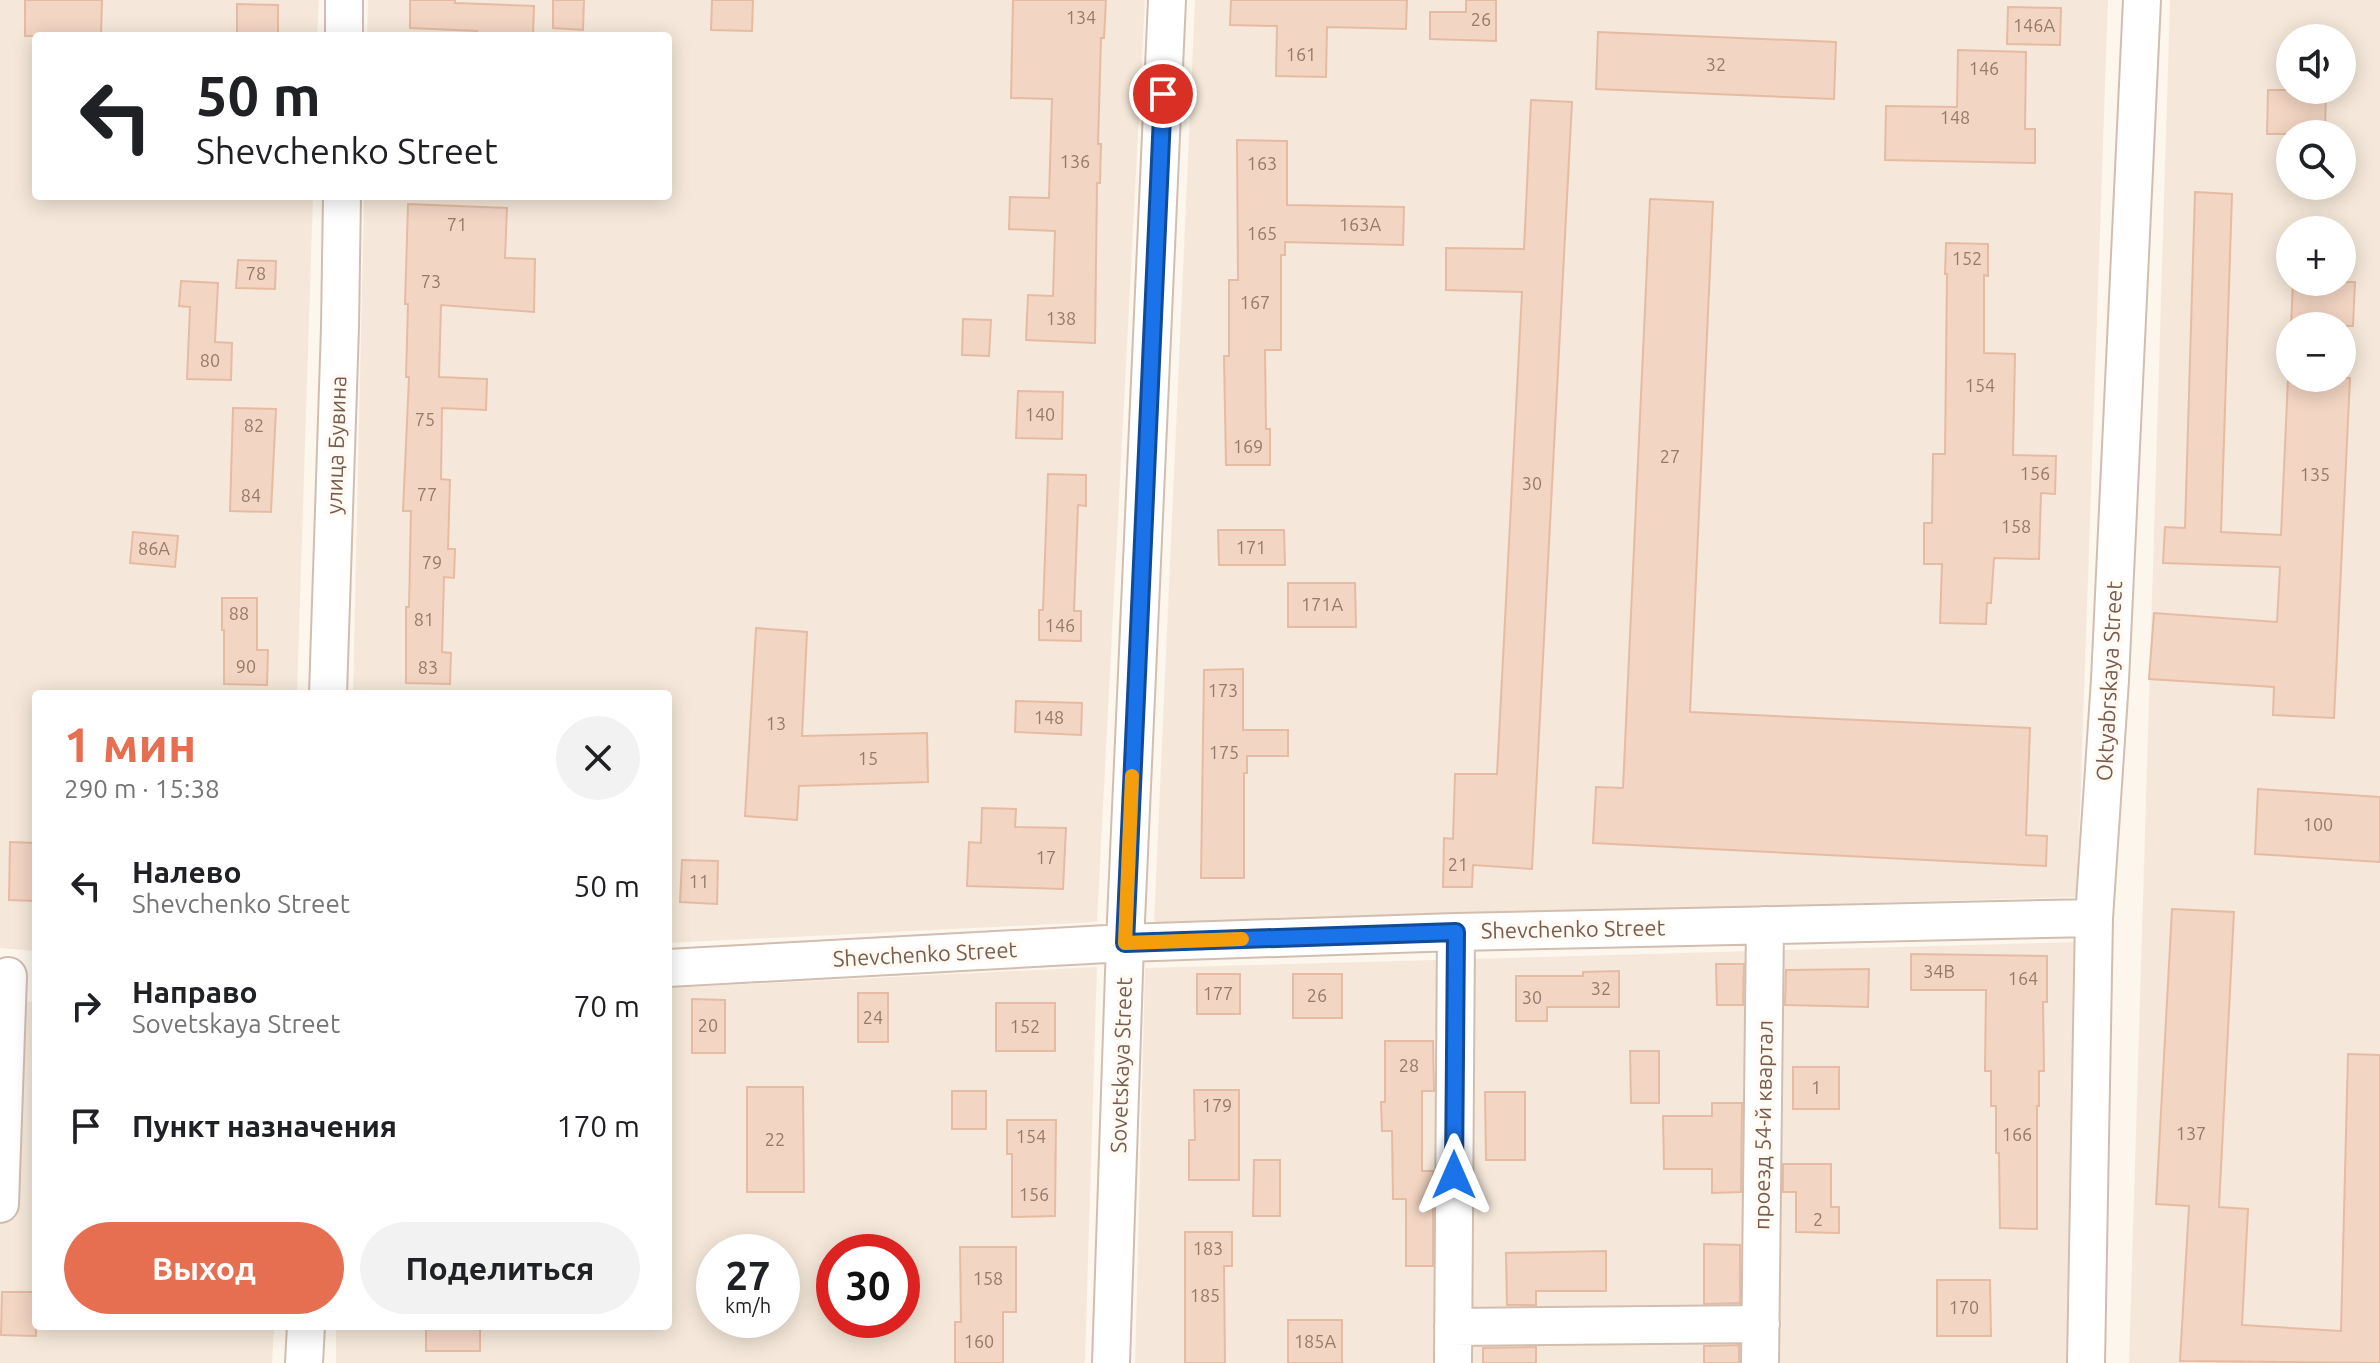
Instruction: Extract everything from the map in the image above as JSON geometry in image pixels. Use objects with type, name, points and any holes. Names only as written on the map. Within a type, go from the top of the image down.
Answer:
[{"type":"street","points":[[344,0],[344,32]]},
{"type":"street","name":"Sovetskaya Street","points":[[1111,1363],[1125,943],[1167,0]]},
{"type":"street","name":"Oktyabrskaya Street","points":[[2086,1363],[2094,918],[2110,689],[2142,0]]},
{"type":"street","name":"улица Бувина","points":[[328,690],[342,200]]},
{"type":"street","name":"Shevchenko Street","points":[[672,968],[1125,943],[1456,932],[2094,918]]},
{"type":"street","name":"проезд 54-й квартал","points":[[1760,1363],[1765,925]]},
{"type":"street","points":[[1453,1363],[1456,932]]},
{"type":"street","points":[[0,1204],[15,976]]},
{"type":"street","points":[[1453,1327],[1761,1324]]},
{"type":"street","points":[[304,1363],[306,1330]]},
{"type":"shaded area","points":[[0,0],[319,0],[317,32],[32,32],[32,200],[313,200],[297,690],[32,690],[32,951],[0,948]]},
{"type":"shaded area","points":[[368,0],[1145,0],[1097,922],[672,943],[672,690],[353,690],[364,200],[672,200],[672,32],[367,32]]},
{"type":"shaded area","points":[[1195,0],[2108,0],[2077,897],[1154,923]]},
{"type":"shaded area","points":[[2170,0],[2380,0],[2380,1363],[2129,1363]]},
{"type":"shaded area","points":[[2078,942],[2069,1363],[1135,1363],[1145,968]]},
{"type":"shaded area","points":[[1097,967],[1085,1363],[336,1363],[336,1330],[672,1330],[672,988]]},
{"type":"shaded area","points":[[0,1000],[32,1002],[32,1330],[274,1330],[272,1363],[0,1363]]},
{"type":"building","points":[[25,0],[102,0],[101,32],[32,32],[32,36],[25,36]]},
{"type":"building","points":[[410,0],[534,6],[533,32],[410,28]]},
{"type":"building","points":[[553,0],[584,0],[583,30],[553,28]]},
{"type":"building","points":[[712,0],[753,0],[752,31],[711,30]]},
{"type":"building","points":[[1013,0],[1106,0],[1104,38],[1101,38],[1095,343],[1026,340],[1028,295],[1053,296],[1055,231],[1009,229],[1010,197],[1049,198],[1052,99],[1011,98]]},
{"type":"building","points":[[1231,0],[1407,0],[1406,29],[1327,27],[1326,77],[1276,76],[1277,26],[1230,25]]},
{"type":"building","points":[[1466,0],[1496,0],[1496,41],[1430,39],[1430,12],[1466,12]]},
{"type":"building","points":[[237,4],[278,5],[278,32],[237,32]]},
{"type":"building","points":[[2008,7],[2061,8],[2060,45],[2007,44]]},
{"type":"building","points":[[1598,32],[1836,42],[1834,99],[1596,89]]},
{"type":"building","points":[[1958,50],[2026,52],[2025,129],[2035,129],[2035,163],[1885,160],[1886,106],[1957,107]]},
{"type":"building","points":[[2268,90],[2276,90],[2276,104],[2326,104],[2325,120],[2276,120],[2276,134],[2267,134]]},
{"type":"building","points":[[1531,100],[1572,102],[1532,869],[1473,865],[1472,887],[1443,887],[1444,838],[1453,839],[1455,774],[1497,774],[1522,292],[1446,290],[1446,248],[1524,249]]},
{"type":"building","points":[[1237,140],[1287,141],[1287,205],[1404,207],[1403,245],[1285,242],[1285,255],[1281,255],[1281,350],[1265,350],[1266,429],[1270,429],[1270,465],[1226,465],[1224,356],[1229,356],[1229,280],[1238,280]]},
{"type":"building","points":[[2195,192],[2232,194],[2221,532],[2281,535],[2287,392],[2349,392],[2334,718],[2273,715],[2274,687],[2149,679],[2154,613],[2277,622],[2280,567],[2163,563],[2165,527],[2185,528]]},
{"type":"building","points":[[1650,199],[1713,202],[1690,712],[2030,728],[2026,835],[2047,836],[2046,866],[1593,843],[1596,787],[1623,788]]},
{"type":"building","points":[[408,204],[507,208],[505,258],[535,259],[534,312],[441,305],[439,377],[487,379],[486,410],[442,408],[441,479],[450,480],[448,549],[455,549],[454,578],[444,577],[442,652],[451,653],[450,684],[406,683],[411,511],[403,511],[409,377],[406,377],[408,304],[405,304]]},
{"type":"building","points":[[1946,243],[1988,244],[1988,276],[1984,275],[1984,353],[2015,354],[2013,455],[2056,456],[2055,494],[2041,493],[2039,559],[1994,558],[1991,603],[1987,603],[1986,624],[1940,623],[1942,564],[1924,564],[1924,523],[1932,523],[1933,454],[1945,454]]},
{"type":"building","points":[[238,260],[276,261],[275,289],[236,288]]},
{"type":"building","points":[[181,281],[218,283],[215,342],[232,343],[231,380],[187,379],[190,307],[179,306]]},
{"type":"building","points":[[2292,296],[2354,296],[2354,312],[2292,312]]},
{"type":"building","points":[[963,319],[991,320],[989,356],[962,355]]},
{"type":"building","points":[[1018,391],[1063,392],[1062,439],[1016,438]]},
{"type":"building","points":[[233,408],[276,409],[271,512],[230,511]]},
{"type":"building","points":[[1048,474],[1086,475],[1086,506],[1078,505],[1074,611],[1081,611],[1081,641],[1039,640]]},
{"type":"building","points":[[1218,530],[1284,530],[1285,565],[1219,565]]},
{"type":"building","points":[[133,532],[178,536],[175,567],[130,563]]},
{"type":"building","points":[[1288,583],[1355,583],[1356,627],[1288,627]]},
{"type":"building","points":[[222,598],[257,598],[257,650],[268,650],[267,685],[224,684]]},
{"type":"building","points":[[756,628],[807,632],[802,736],[927,733],[928,782],[799,786],[797,820],[745,816]]},
{"type":"building","points":[[1243,669],[1243,730],[1288,730],[1288,756],[1247,756],[1247,773],[1244,773],[1244,878],[1201,878],[1204,670]]},
{"type":"building","points":[[1016,701],[1082,703],[1081,735],[1015,732]]},
{"type":"building","points":[[2258,789],[2380,797],[2380,862],[2255,854]]},
{"type":"building","points":[[982,808],[1016,809],[1015,827],[1066,828],[1063,889],[967,886],[969,842],[981,843]]},
{"type":"building","points":[[10,842],[32,843],[32,901],[9,900]]},
{"type":"building","points":[[682,860],[718,861],[717,904],[680,902]]},
{"type":"building","points":[[2172,909],[2234,912],[2219,1207],[2248,1209],[2242,1325],[2341,1331],[2348,1054],[2380,1055],[2380,1363],[2180,1361],[2189,1206],[2156,1204]]},
{"type":"building","points":[[1911,954],[2047,956],[2047,1002],[2043,1002],[2044,1071],[2039,1071],[2037,1106],[2037,1229],[2000,1228],[1996,1106],[1991,1106],[1991,1071],[1985,1071],[1986,990],[1911,990]]},
{"type":"building","points":[[1716,964],[1744,964],[1743,1005],[1717,1005]]},
{"type":"building","points":[[1869,969],[1868,1007],[1785,1005],[1786,970]]},
{"type":"building","points":[[1619,971],[1619,1007],[1547,1007],[1547,1021],[1516,1021],[1516,976],[1583,976],[1583,972]]},
{"type":"building","points":[[1197,974],[1240,974],[1240,1014],[1197,1014]]},
{"type":"building","points":[[1293,974],[1342,974],[1342,1018],[1293,1018]]},
{"type":"building","points":[[858,993],[888,993],[888,1042],[858,1042]]},
{"type":"building","points":[[692,999],[725,1000],[725,1053],[692,1053]]},
{"type":"building","points":[[996,1003],[1055,1003],[1055,1051],[996,1051]]},
{"type":"building","points":[[1385,1041],[1433,1041],[1434,1091],[1422,1091],[1422,1171],[1433,1171],[1433,1266],[1406,1266],[1406,1199],[1393,1199],[1392,1131],[1382,1131]]},
{"type":"building","points":[[1630,1051],[1659,1051],[1659,1103],[1631,1103]]},
{"type":"building","points":[[1793,1067],[1839,1067],[1839,1109],[1793,1109]]},
{"type":"building","points":[[747,1087],[803,1087],[804,1192],[747,1192]]},
{"type":"building","points":[[1194,1090],[1239,1090],[1239,1180],[1189,1180],[1189,1140],[1195,1140]]},
{"type":"building","points":[[952,1091],[986,1091],[986,1129],[952,1129]]},
{"type":"building","points":[[1485,1092],[1525,1092],[1525,1160],[1486,1160]]},
{"type":"building","points":[[1712,1103],[1742,1103],[1741,1192],[1712,1193],[1712,1169],[1664,1169],[1663,1116],[1712,1116]]},
{"type":"building","points":[[1007,1120],[1056,1120],[1055,1216],[1012,1217],[1012,1154],[1007,1154]]},
{"type":"building","points":[[1254,1160],[1280,1160],[1280,1216],[1253,1216]]},
{"type":"building","points":[[1783,1164],[1831,1164],[1831,1207],[1839,1207],[1839,1233],[1796,1232],[1796,1192],[1783,1192]]},
{"type":"building","points":[[1185,1232],[1232,1232],[1232,1266],[1224,1266],[1225,1363],[1185,1363]]},
{"type":"building","points":[[1704,1244],[1740,1245],[1740,1303],[1704,1304]]},
{"type":"building","points":[[960,1247],[1016,1247],[1016,1312],[1003,1312],[1003,1363],[955,1363],[955,1322],[961,1322]]},
{"type":"building","points":[[1606,1251],[1606,1291],[1536,1291],[1536,1305],[1507,1305],[1506,1253]]},
{"type":"building","points":[[1937,1280],[1990,1280],[1991,1336],[1937,1336]]},
{"type":"building","points":[[2,1292],[32,1292],[32,1330],[36,1330],[36,1336],[1,1335]]},
{"type":"building","points":[[1288,1320],[1342,1320],[1342,1363],[1288,1363]]},
{"type":"building","points":[[426,1330],[480,1330],[480,1351],[426,1351]]},
{"type":"building","points":[[1739,1345],[1739,1363],[1704,1363],[1704,1346]]},
{"type":"building","points":[[1536,1347],[1536,1363],[1483,1363],[1483,1348]]},
{"type":"slow traffic","points":[[1132,776],[1125,943],[1242,939]]},
{"type":"route","points":[[1163,94],[1125,943],[1456,932],[1454,1175]]}]
